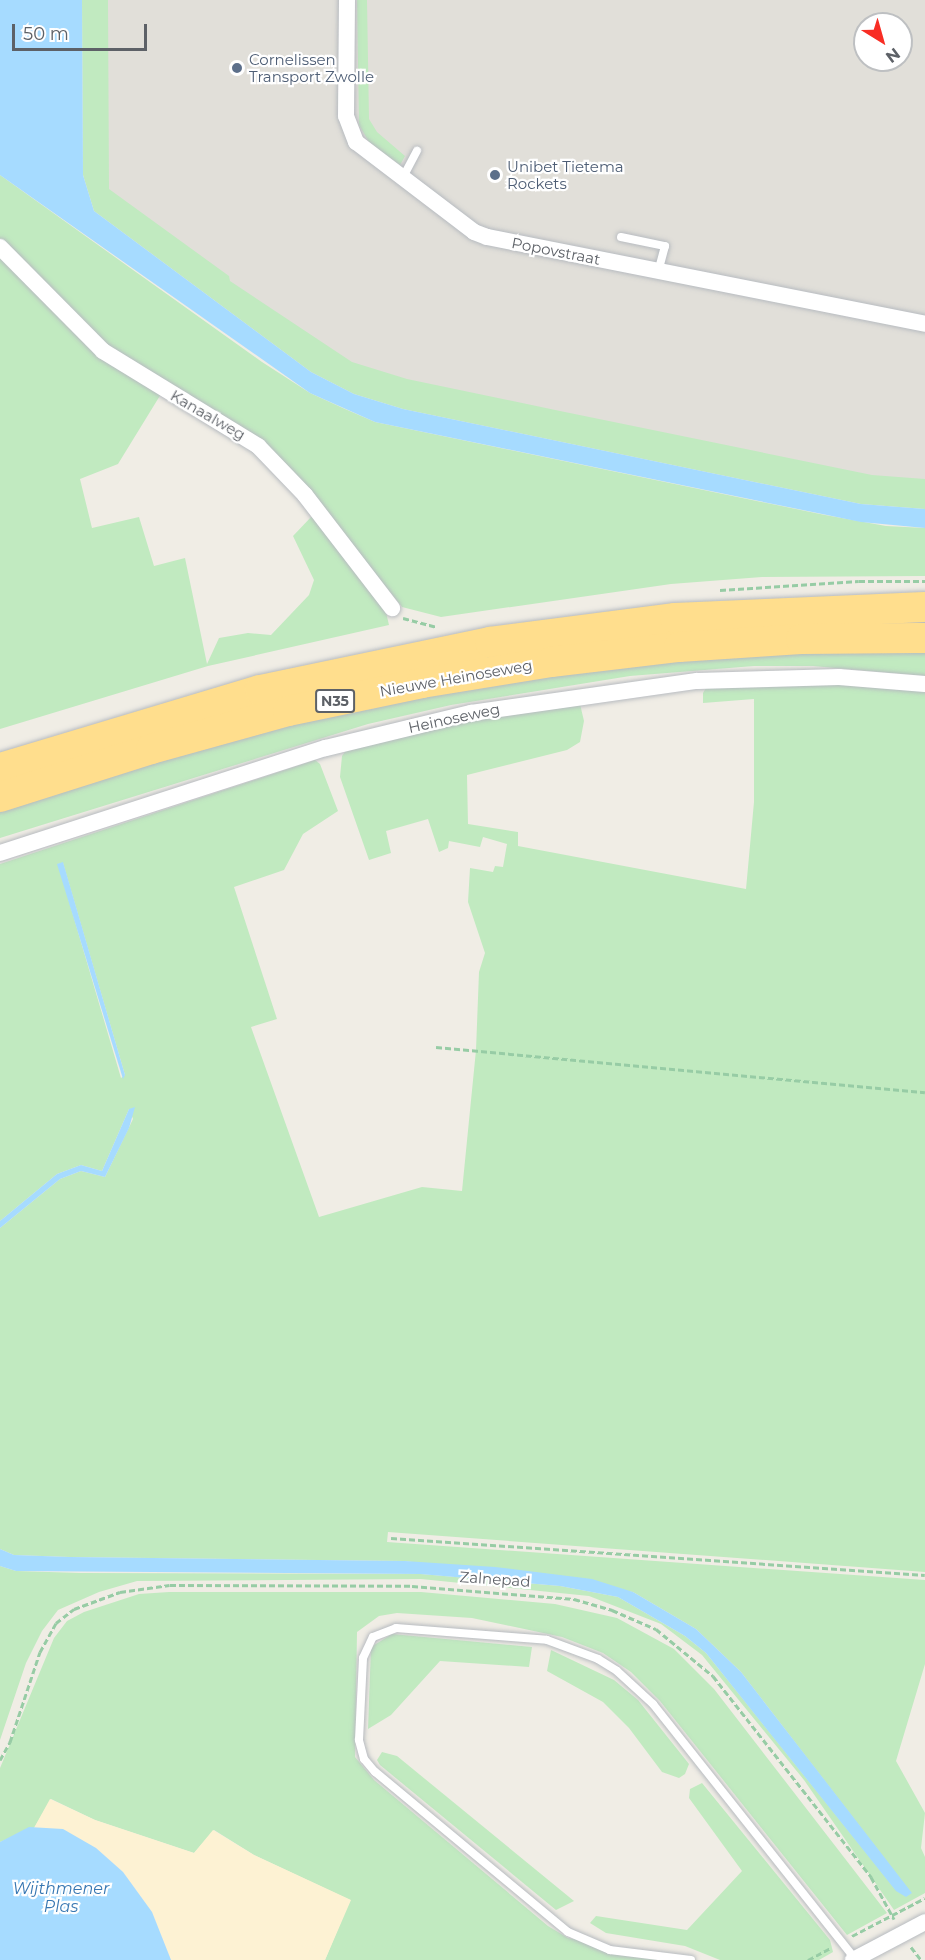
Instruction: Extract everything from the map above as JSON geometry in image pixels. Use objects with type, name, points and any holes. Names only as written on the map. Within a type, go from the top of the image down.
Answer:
[{"type":"highway","name":"Nieuwe Heinoseweg","points":[[0,768],[260,690],[490,642],[675,618],[925,607]]},
{"type":"highway","name":"Nieuwe Heinoseweg","points":[[0,797],[151,749],[288,711],[434,681],[551,662],[680,647],[801,639],[925,638]]},
{"type":"street","name":"Popovstraat","points":[[347,0],[348,123],[363,150],[487,237],[925,324]]},
{"type":"street","name":"Kanaalweg","points":[[0,247],[103,351],[258,446],[306,495],[392,608]]},
{"type":"street","name":"Heinoseweg","points":[[0,853],[326,748],[471,713],[697,681],[838,677],[925,684]]},
{"type":"street","points":[[859,1959],[925,1922]]},
{"type":"lane","points":[[402,179],[417,151]]},
{"type":"lane","points":[[621,237],[664,246],[658,272]]},
{"type":"lane","points":[[691,1960],[610,1950],[568,1932],[375,1773],[364,1759],[359,1740],[363,1658],[373,1637],[396,1628],[547,1640],[598,1659],[617,1671],[653,1704],[842,1941],[859,1959]]},
{"type":"path","points":[[436,1047],[925,1092]]},
{"type":"path","points":[[391,1538],[925,1575]]},
{"type":"path","name":"Zalnepad","points":[[0,1760],[10,1742],[40,1652],[56,1623],[74,1609],[120,1592],[170,1585],[412,1586],[574,1599],[612,1610],[656,1629],[713,1676],[871,1877],[901,1934],[921,1960]]},
{"type":"path","points":[[808,1960],[925,1898]]},
{"type":"shaded area","points":[[101,0],[925,0],[925,484],[808,475],[367,378],[97,194]]},
{"type":"green space","points":[[82,0],[108,0],[109,189],[229,276],[230,281],[352,362],[407,379],[872,475],[925,479],[925,509],[861,504],[403,409],[354,394],[311,372],[94,211],[83,175]]},
{"type":"green space","points":[[357,0],[367,0],[369,119],[377,132],[405,156],[400,165],[369,142],[359,125]]},
{"type":"green space","points":[[0,175],[262,362],[310,393],[345,409],[375,422],[825,515],[886,526],[925,528],[925,576],[762,577],[671,584],[441,617],[402,607],[313,495],[104,346],[0,241]]},
{"type":"green space","points":[[0,252],[161,394],[118,464],[80,479],[92,528],[139,517],[154,566],[185,558],[207,664],[219,638],[248,633],[271,635],[309,595],[314,580],[293,536],[312,516],[385,608],[389,625],[208,666],[0,729]]},
{"type":"green space","points":[[925,646],[925,676],[813,666],[754,666],[630,676],[451,705],[368,724],[0,838],[0,808],[134,766],[377,703],[627,663]]},
{"type":"green space","points":[[832,684],[925,691],[925,1572],[388,1532],[387,1542],[925,1580],[925,1664],[896,1761],[925,1813],[921,1848],[925,1857],[925,1893],[894,1910],[804,1780],[702,1655],[661,1624],[589,1596],[421,1579],[137,1581],[99,1592],[58,1610],[42,1631],[26,1663],[0,1740],[0,1566],[16,1571],[81,1573],[421,1574],[560,1586],[618,1597],[685,1636],[706,1653],[896,1890],[911,1893],[741,1672],[696,1629],[633,1592],[405,1561],[70,1557],[14,1555],[0,1549],[0,1228],[60,1179],[81,1171],[105,1177],[133,1119],[129,1109],[102,1171],[81,1165],[57,1174],[0,1221],[0,864],[315,760],[320,764],[338,811],[303,834],[284,870],[234,887],[277,1019],[251,1027],[319,1217],[422,1187],[462,1191],[476,1050],[479,972],[485,953],[468,902],[470,868],[493,872],[495,866],[503,867],[507,844],[483,837],[480,847],[449,841],[448,848],[439,852],[428,819],[386,831],[391,853],[369,860],[340,777],[342,756],[347,749],[467,721],[580,704],[584,721],[580,742],[567,750],[467,775],[468,824],[518,832],[518,846],[746,889],[754,802],[754,699],[703,703],[703,693],[707,686]],"holes":[[[63,863],[125,1075],[121,1078],[58,864]]]},
{"type":"green space","points":[[421,1592],[555,1604],[617,1618],[674,1649],[714,1689],[887,1913],[847,1935],[660,1701],[631,1672],[603,1653],[562,1637],[472,1618],[397,1613],[379,1616],[357,1632],[355,1757],[374,1780],[548,1926],[568,1938],[673,1960],[325,1960],[350,1900],[254,1855],[214,1830],[194,1853],[95,1820],[51,1799],[34,1828],[0,1842],[0,1768],[54,1638],[67,1621],[84,1612],[139,1594]]},
{"type":"green space","points":[[392,1634],[532,1647],[529,1667],[440,1661],[391,1715],[368,1729],[371,1647]]},
{"type":"green space","points":[[551,1650],[614,1680],[638,1700],[689,1764],[685,1774],[679,1778],[662,1772],[629,1728],[603,1702],[547,1671]]},
{"type":"green space","points":[[382,1752],[397,1756],[574,1901],[556,1910],[380,1765],[377,1760]]},
{"type":"green space","points":[[702,1783],[830,1940],[833,1952],[819,1960],[720,1960],[685,1946],[606,1933],[590,1923],[596,1916],[687,1930],[742,1871],[689,1798],[690,1789]]},
{"type":"sand","points":[[50,1799],[95,1820],[194,1853],[213,1830],[254,1855],[351,1900],[325,1960],[171,1960],[152,1912],[123,1872],[96,1848],[34,1828]]},
{"type":"water","points":[[0,0],[82,0],[83,175],[94,211],[311,372],[354,394],[403,409],[861,504],[925,509],[925,528],[861,522],[375,422],[310,393],[0,175]]},
{"type":"water","points":[[63,862],[125,1075],[123,1079],[57,864]]},
{"type":"water","points":[[135,1107],[129,1128],[105,1177],[81,1171],[60,1179],[0,1228],[0,1221],[57,1174],[81,1165],[102,1171],[129,1109]]},
{"type":"water","points":[[0,1549],[14,1555],[405,1561],[495,1567],[592,1579],[633,1592],[696,1629],[741,1672],[912,1893],[906,1897],[896,1891],[706,1653],[685,1636],[618,1597],[560,1586],[420,1574],[16,1571],[0,1566]]},
{"type":"water","name":"Wijthmener Plas","points":[[29,1827],[63,1829],[96,1848],[123,1872],[152,1912],[171,1960],[0,1960],[0,1842]]},
{"type":"place","name":"Cornelissen Transport Zwolle","points":[[237,68]]},
{"type":"place","name":"Unibet Tietema Rockets","points":[[495,175]]}]
